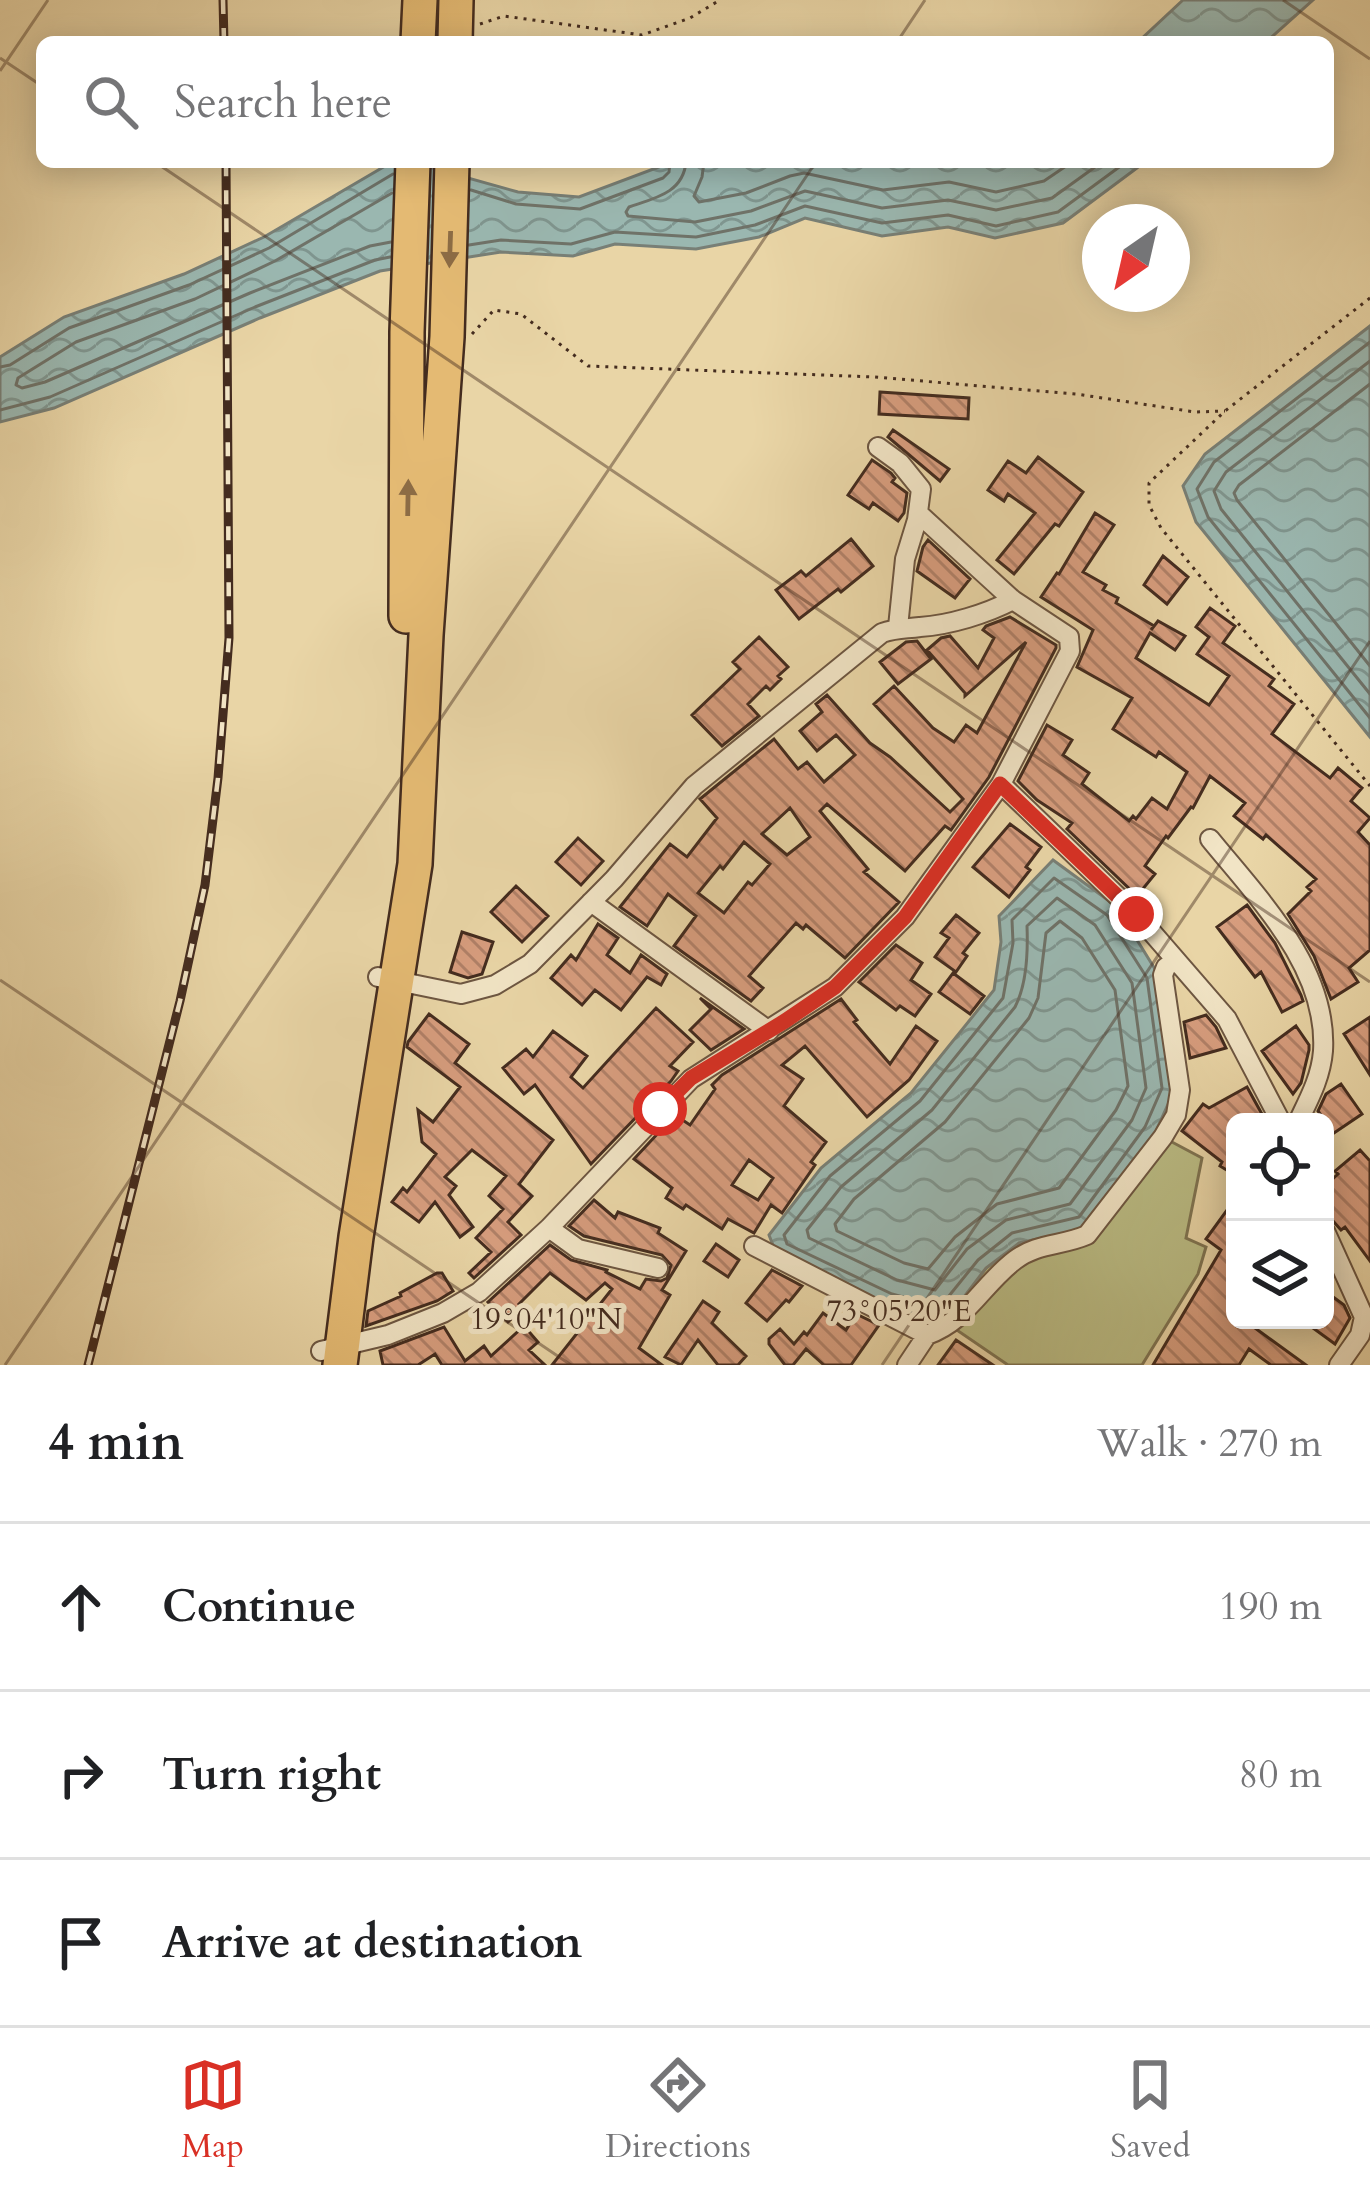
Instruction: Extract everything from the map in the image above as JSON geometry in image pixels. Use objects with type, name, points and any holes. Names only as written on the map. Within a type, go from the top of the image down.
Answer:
[{"type":"highway","points":[[418,36],[420,0]]},
{"type":"highway","points":[[331,1357],[356,1237],[388,979],[403,745],[413,168]]},
{"type":"highway","points":[[388,979],[417,846],[452,168]]},
{"type":"street","points":[[878,447],[900,463],[921,490],[905,560],[898,627]]},
{"type":"street","points":[[331,1357],[443,1313],[478,1292],[549,1228],[691,1078],[835,987],[905,917],[1000,784],[1071,644],[1069,637],[1013,600],[918,513]]},
{"type":"street","points":[[388,979],[460,994],[495,985],[530,964],[694,786],[882,633],[970,616],[1013,600]]},
{"type":"street","points":[[1000,784],[1136,914],[1227,1018],[1276,1113]]},
{"type":"street","points":[[1210,839],[1293,949],[1317,997],[1323,1049],[1317,1082],[1302,1113]]},
{"type":"street","points":[[591,902],[769,1031]]},
{"type":"street","points":[[907,1365],[927,1335],[949,1327],[1002,1270],[1035,1247],[1087,1235],[1163,1137],[1176,1115],[1180,1090],[1163,976],[1176,960]]},
{"type":"street","points":[[549,1228],[578,1250],[658,1268]]},
{"type":"street","points":[[754,1246],[927,1335]]},
{"type":"street","points":[[1334,1252],[1364,1317],[1360,1335],[1339,1365]]},
{"type":"path","points":[[456,24],[504,16],[643,35],[690,18],[721,0]]},
{"type":"path","points":[[1370,298],[1225,411],[1149,483],[1149,505],[1161,528],[1370,786]]},
{"type":"path","points":[[446,350],[494,310],[521,314],[588,366],[874,377],[1076,394],[1196,412],[1225,411]]},
{"type":"green space","points":[[1155,1133],[1202,1158],[1186,1238],[1206,1247],[1198,1274],[1142,1365],[1008,1365],[945,1322],[986,1268],[1020,1243],[1085,1229]]},
{"type":"water","points":[[1183,0],[1313,0],[1273,36],[1144,36]]},
{"type":"water","points":[[382,168],[432,168],[518,192],[579,197],[656,168],[1137,168],[1082,204],[1063,223],[995,238],[948,227],[882,236],[805,218],[759,237],[696,249],[615,244],[573,256],[501,252],[380,271],[54,408],[0,422],[0,357],[64,317],[184,274],[264,237]]},
{"type":"water","points":[[1370,326],[1370,737],[1196,522],[1183,486],[1205,454]]},
{"type":"water","points":[[1053,860],[1116,906],[1158,974],[1174,1091],[1155,1133],[1085,1229],[1019,1243],[986,1268],[945,1322],[888,1305],[776,1253],[769,1235],[821,1168],[911,1093],[994,990],[1001,942],[999,916]]},
{"type":"building","points":[[880,392],[969,398],[968,419],[879,414]]},
{"type":"building","points":[[893,430],[949,469],[940,481],[888,437]]},
{"type":"building","points":[[1038,457],[1083,492],[1014,574],[997,560],[1035,513],[1008,494],[1004,501],[988,490],[1008,461],[1026,473]]},
{"type":"building","points":[[872,460],[907,493],[898,521],[873,503],[869,509],[848,495]]},
{"type":"building","points":[[1095,513],[1114,525],[1083,572],[1106,585],[1103,590],[1118,598],[1116,603],[1154,626],[1151,630],[1158,621],[1185,636],[1175,650],[1150,633],[1136,658],[1209,705],[1229,676],[1197,654],[1209,637],[1196,627],[1210,608],[1235,626],[1223,643],[1274,679],[1269,686],[1294,704],[1272,734],[1330,778],[1338,768],[1362,788],[1351,801],[1370,818],[1358,832],[1370,845],[1370,950],[1349,968],[1358,982],[1331,999],[1314,956],[1288,914],[1316,879],[1266,835],[1263,839],[1234,816],[1245,803],[1210,776],[1193,808],[1145,866],[1155,874],[1137,896],[1067,829],[1072,823],[1018,781],[1047,725],[1072,740],[1063,755],[1089,773],[1082,784],[1129,821],[1152,798],[1167,809],[1187,772],[1113,729],[1132,698],[1077,667],[1093,630],[1041,597]]},
{"type":"building","points":[[851,539],[873,566],[799,619],[776,590],[801,571],[806,576]]},
{"type":"building","points":[[928,540],[970,579],[955,598],[917,571]]},
{"type":"building","points":[[1163,556],[1188,577],[1167,604],[1144,585]]},
{"type":"building","points":[[1010,617],[1056,648],[989,777],[951,830],[945,826],[905,871],[827,804],[820,811],[868,869],[864,872],[899,902],[845,958],[806,925],[803,929],[796,923],[749,976],[763,988],[751,1001],[674,946],[696,916],[668,894],[647,926],[620,907],[670,844],[687,857],[717,818],[700,799],[774,739],[798,769],[807,762],[824,782],[855,755],[836,735],[817,751],[800,731],[822,712],[816,704],[827,695],[870,743],[950,812],[963,799],[874,704],[894,686],[933,728],[954,742],[966,725],[977,733],[1026,642],[965,696],[927,650],[950,636],[978,668],[994,638],[983,630]],"holes":[[[790,808],[810,837],[787,855],[762,834]],[[744,842],[770,864],[752,885],[748,882],[724,913],[698,893]]]},
{"type":"building","points":[[759,637],[788,667],[770,690],[766,686],[748,704],[759,716],[722,746],[692,715],[740,669],[733,662]]},
{"type":"building","points":[[917,641],[931,659],[898,684],[880,662],[906,642]]},
{"type":"building","points":[[1010,824],[1041,847],[1009,897],[973,867]]},
{"type":"building","points":[[578,838],[603,861],[581,885],[556,862]]},
{"type":"building","points":[[516,886],[548,916],[522,942],[491,912]]},
{"type":"building","points":[[1247,905],[1275,943],[1303,1001],[1282,1012],[1261,972],[1255,977],[1217,927]]},
{"type":"building","points":[[956,915],[979,933],[963,953],[967,956],[956,972],[935,957],[949,938],[941,933]]},
{"type":"building","points":[[598,924],[618,938],[607,955],[630,973],[641,955],[667,974],[661,985],[647,977],[621,1010],[595,990],[582,1005],[551,978],[571,955],[576,960]]},
{"type":"building","points":[[462,932],[493,942],[482,974],[468,978],[450,972]]},
{"type":"building","points":[[896,945],[922,963],[911,980],[931,994],[915,1016],[900,1006],[896,1010],[859,982]]},
{"type":"building","points":[[953,973],[984,996],[970,1014],[939,992]]},
{"type":"building","points":[[700,998],[744,1029],[711,1050],[690,1030],[711,1009]]},
{"type":"building","points":[[841,999],[890,1064],[916,1026],[937,1041],[909,1080],[867,1117],[805,1046],[782,1065],[803,1079],[784,1106],[826,1142],[782,1213],[771,1205],[754,1233],[728,1219],[722,1229],[686,1205],[683,1209],[666,1198],[672,1188],[634,1159],[675,1115],[690,1125],[722,1075]],"holes":[[[749,1160],[773,1178],[758,1200],[732,1185]]]},
{"type":"building","points":[[656,1008],[693,1042],[670,1066],[678,1071],[671,1081],[591,1164],[535,1085],[524,1094],[503,1068],[526,1049],[533,1057],[553,1031],[587,1056],[571,1077],[583,1088]]},
{"type":"building","points":[[429,1014],[469,1044],[455,1063],[553,1140],[519,1184],[532,1196],[508,1222],[521,1235],[474,1278],[469,1273],[491,1252],[476,1238],[503,1209],[489,1196],[506,1176],[472,1150],[445,1177],[456,1186],[449,1195],[473,1227],[460,1237],[435,1202],[419,1222],[392,1202],[403,1188],[407,1192],[436,1154],[422,1142],[418,1110],[433,1122],[460,1087],[407,1047]]},
{"type":"building","points":[[1206,1015],[1226,1048],[1190,1058],[1184,1022]]},
{"type":"building","points":[[1370,1017],[1370,1075],[1344,1034]]},
{"type":"building","points":[[1296,1026],[1309,1050],[1301,1083],[1293,1094],[1262,1051]]},
{"type":"building","points":[[1341,1084],[1362,1114],[1334,1133],[1334,1113],[1318,1111],[1326,1094]]},
{"type":"building","points":[[1247,1087],[1261,1113],[1226,1113],[1226,1170],[1182,1131],[1203,1104],[1209,1108]]},
{"type":"building","points":[[1360,1150],[1370,1161],[1370,1261],[1345,1227],[1341,1230],[1334,1222],[1335,1171]]},
{"type":"building","points":[[594,1200],[615,1218],[618,1212],[660,1228],[658,1233],[686,1251],[662,1290],[670,1295],[639,1348],[662,1365],[552,1365],[612,1289],[605,1283],[586,1300],[550,1273],[508,1322],[488,1302],[550,1245],[571,1260],[607,1270],[640,1289],[646,1279],[667,1278],[671,1265],[662,1255],[584,1236],[569,1226]]},
{"type":"building","points":[[1226,1211],[1226,1329],[1256,1329],[1306,1365],[1271,1365],[1249,1349],[1239,1365],[1153,1365],[1221,1250],[1206,1239]]},
{"type":"building","points":[[716,1244],[739,1260],[728,1277],[704,1261]]},
{"type":"building","points":[[772,1270],[802,1286],[767,1321],[746,1303]]},
{"type":"building","points":[[442,1273],[453,1291],[366,1326],[368,1311]]},
{"type":"building","points":[[1334,1298],[1350,1318],[1335,1344],[1314,1329],[1334,1329]]},
{"type":"building","points":[[703,1301],[719,1312],[712,1323],[746,1356],[738,1365],[718,1365],[698,1340],[681,1365],[665,1357]]},
{"type":"building","points":[[823,1313],[846,1330],[856,1314],[879,1325],[851,1365],[824,1365],[806,1349],[793,1365],[785,1365],[769,1339],[780,1329],[794,1344]]},
{"type":"building","points":[[524,1326],[538,1342],[529,1350],[545,1365],[442,1365],[435,1354],[418,1365],[383,1365],[380,1351],[444,1327],[465,1361],[484,1346],[491,1356]]},
{"type":"building","points":[[956,1340],[993,1365],[938,1365]]},
{"type":"railway","points":[[223,0],[224,36]]},
{"type":"railway","points":[[88,1365],[180,1001],[205,885],[218,778],[229,638],[226,168]]},
{"type":"route","points":[[660,1109],[691,1078],[835,987],[905,917],[1000,784],[1136,914]]}]
